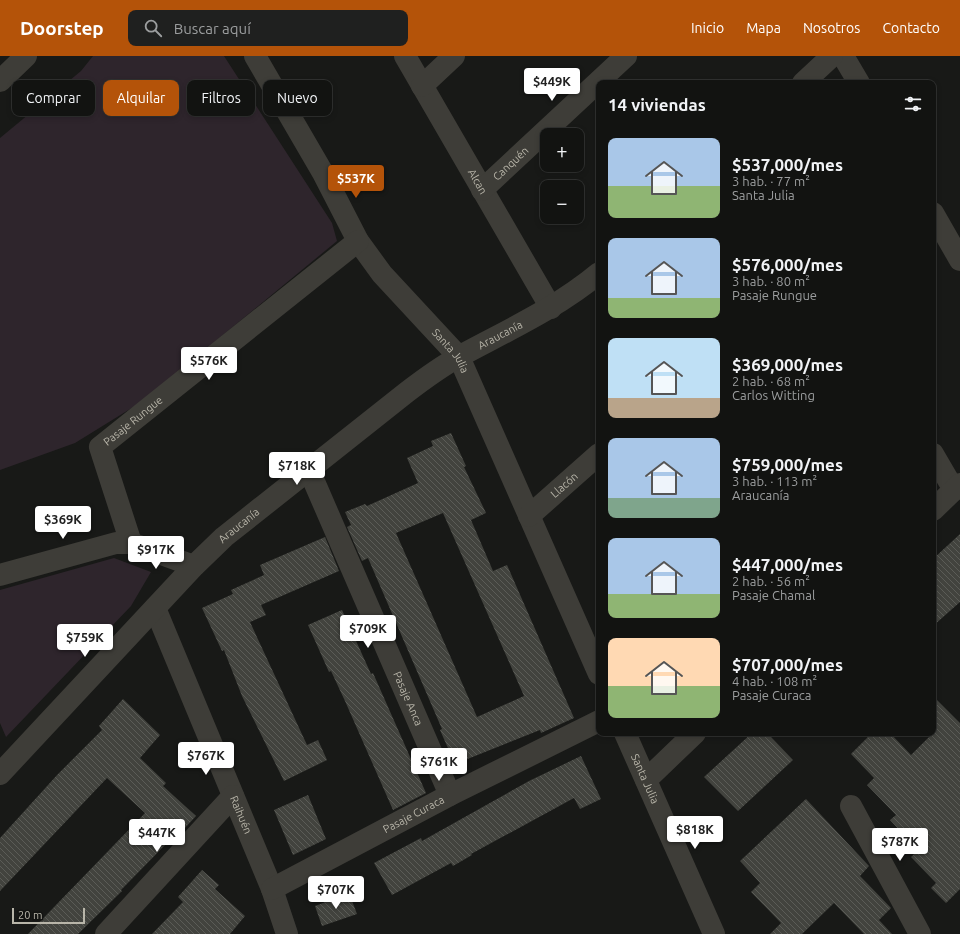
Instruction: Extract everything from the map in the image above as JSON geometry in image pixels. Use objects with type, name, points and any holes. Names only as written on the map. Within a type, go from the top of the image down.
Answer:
[{"type":"street","points":[[0,81],[26,56]]},
{"type":"street","name":"Santa Julia","points":[[255,56],[323,173],[358,241],[382,274],[459,357],[596,667]]},
{"type":"street","name":"Alcan","points":[[405,56],[551,308]]},
{"type":"street","points":[[422,86],[454,56]]},
{"type":"street","name":"Canquén","points":[[600,80],[626,56]]},
{"type":"street","points":[[806,80],[832,56]]},
{"type":"street","points":[[844,56],[857,80]]},
{"type":"street","name":"Canquén","points":[[482,190],[596,84]]},
{"type":"street","points":[[936,218],[960,260]]},
{"type":"street","name":"Pasaje Rungue","points":[[131,543],[100,447],[358,241]]},
{"type":"street","name":"Araucanía","points":[[0,774],[194,566],[224,537],[407,392],[459,357],[551,308],[596,275]]},
{"type":"street","name":"Llacón","points":[[529,516],[596,457]]},
{"type":"street","points":[[936,458],[957,487],[936,507]]},
{"type":"street","name":"Pasaje Anca","points":[[309,470],[450,796]]},
{"type":"street","points":[[0,575],[116,543],[131,543],[194,566]]},
{"type":"street","name":"Raihuén","points":[[155,608],[272,889],[287,934]]},
{"type":"street","name":"Pasaje Curaca","points":[[272,889],[450,796],[596,723]]},
{"type":"street","name":"Santa Julia","points":[[626,736],[714,934]]},
{"type":"street","points":[[646,780],[692,736]]},
{"type":"street","points":[[106,934],[233,796]]},
{"type":"street","points":[[851,806],[920,934]]},
{"type":"shaded area","points":[[93,56],[224,56],[240,80],[187,80],[187,116],[255,116],[255,104],[332,223],[337,241],[143,401],[75,443],[0,470],[0,138],[27,116],[95,116],[95,80],[70,80],[81,71]]},
{"type":"shaded area","points":[[114,558],[151,572],[131,606],[6,737],[0,723],[0,590]]},
{"type":"building","points":[[451,433],[466,466],[464,467],[486,513],[471,520],[493,571],[507,565],[574,718],[541,733],[540,730],[455,764],[440,730],[442,729],[368,558],[362,561],[347,527],[351,525],[345,512],[365,504],[367,506],[418,483],[407,458],[433,446],[431,441]],"holes":[[[443,513],[524,696],[477,717],[396,533]]]},
{"type":"building","points":[[960,534],[960,602],[936,623],[936,556]]},
{"type":"building","points":[[325,537],[339,571],[261,605],[266,615],[250,622],[307,745],[318,740],[327,760],[284,781],[242,696],[224,650],[222,651],[202,608],[233,594],[231,590],[264,575],[260,565]]},
{"type":"building","points":[[342,610],[371,674],[373,673],[426,793],[393,810],[345,701],[331,671],[329,672],[308,625]]},
{"type":"building","points":[[123,699],[160,735],[140,758],[166,783],[163,786],[196,816],[171,843],[169,841],[121,890],[122,891],[78,934],[28,934],[145,813],[107,778],[0,891],[0,838],[58,774],[102,730],[99,726]]},
{"type":"building","points":[[936,699],[960,723],[960,889],[946,903],[931,888],[936,883],[911,857],[918,850],[890,820],[896,815],[867,785],[874,778],[851,754],[869,736],[893,736],[911,755],[930,736],[936,736]]},
{"type":"building","points":[[749,736],[770,736],[793,760],[738,811],[704,777]]},
{"type":"building","points":[[581,756],[601,799],[580,809],[574,798],[471,854],[472,855],[453,866],[451,863],[392,895],[374,863],[421,838],[422,841],[529,781]]},
{"type":"building","points":[[308,795],[326,839],[293,855],[274,810]]},
{"type":"building","points":[[806,799],[869,866],[860,876],[891,908],[879,920],[892,934],[864,934],[834,903],[802,934],[770,934],[781,923],[751,892],[760,883],[740,861]]},
{"type":"building","points":[[202,870],[219,885],[215,889],[245,916],[230,934],[152,934],[183,902],[178,897]]},
{"type":"building","points":[[349,893],[357,914],[322,926],[315,906]]}]
